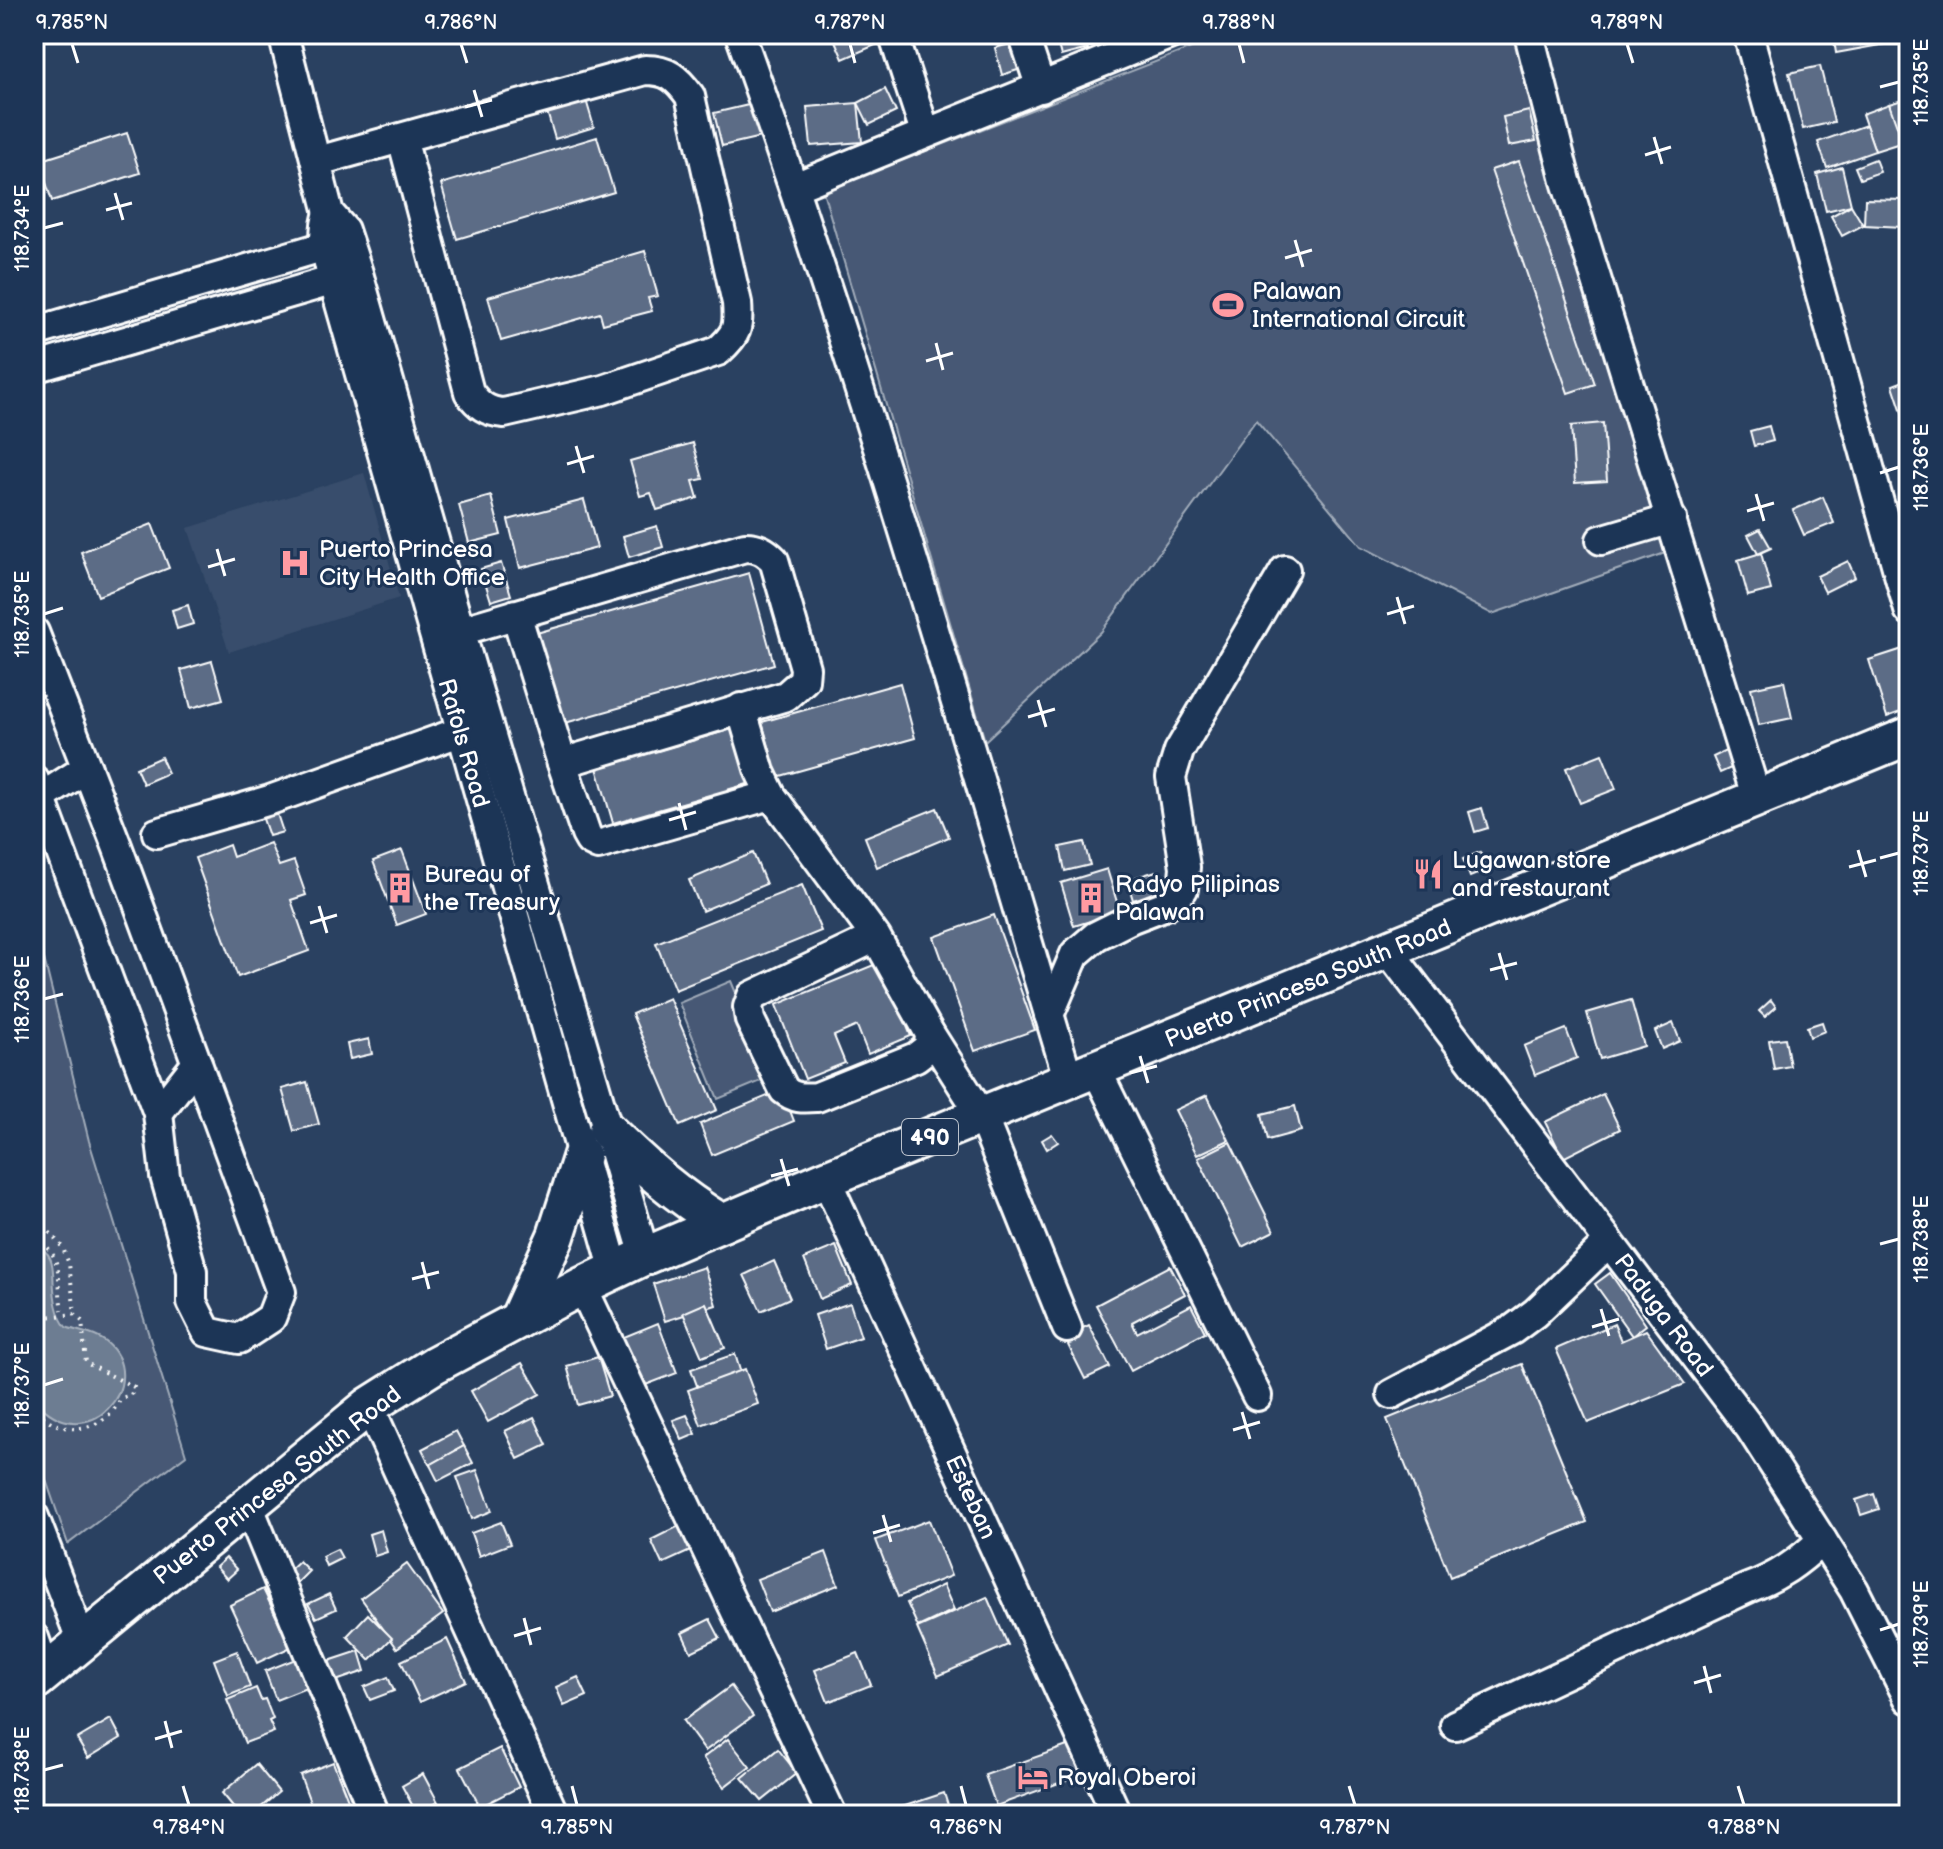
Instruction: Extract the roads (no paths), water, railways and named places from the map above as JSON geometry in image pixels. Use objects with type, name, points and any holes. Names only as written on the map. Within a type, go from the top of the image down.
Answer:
[{"type":"main road","name":"Puerto Princesa South Road","points":[[40,1677],[369,1406],[434,1365],[582,1286],[826,1179],[1909,736]]},
{"type":"main road","points":[[518,1320],[595,1142],[653,1175],[722,1223]]},
{"type":"street","name":"Rafols Road","points":[[283,34],[318,161],[329,213],[325,224],[336,243],[630,1263]]},
{"type":"street","points":[[740,34],[795,187],[962,719],[1049,1015],[1257,1396]]},
{"type":"street","points":[[893,34],[925,132]]},
{"type":"street","points":[[1023,34],[1041,88]]},
{"type":"street","points":[[1529,34],[1566,181],[1757,799]]},
{"type":"street","points":[[1748,34],[1909,610]]},
{"type":"street","points":[[795,187],[925,132],[1041,88],[1159,36]]},
{"type":"street","points":[[318,161],[645,70],[664,70],[680,81],[690,96],[737,303],[738,325],[731,339],[718,351],[603,390],[504,413],[492,412],[477,403],[469,392],[402,138]]},
{"type":"street","points":[[34,332],[336,243]]},
{"type":"street","name":"Rafols Road","points":[[345,276],[460,631],[474,726]]},
{"type":"street","points":[[34,368],[345,276]]},
{"type":"street","points":[[1601,540],[1672,519]]},
{"type":"street","points":[[460,631],[745,547],[765,551],[774,560],[805,668],[804,680],[786,696],[562,763]]},
{"type":"street","points":[[1049,1015],[1075,954],[1096,936],[1166,905],[1183,889],[1185,867],[1171,777],[1179,751],[1285,570]]},
{"type":"street","points":[[516,614],[562,763],[590,841],[598,845],[771,795]]},
{"type":"street","points":[[34,632],[87,768],[281,1292],[271,1318],[239,1339],[207,1332],[192,1302],[192,1271],[165,1176],[158,1113],[37,789],[87,768]]},
{"type":"street","points":[[741,708],[760,772],[771,795],[876,937],[930,1034],[982,1116],[1067,1328]]},
{"type":"street","points":[[157,833],[270,800],[474,726]]},
{"type":"street","points":[[876,937],[752,996],[748,1007],[750,1020],[784,1090],[800,1098],[817,1097],[924,1053],[929,1047],[930,1034]]},
{"type":"street","name":"Paduga Road","points":[[1388,950],[1750,1428],[1854,1590],[1909,1699]]},
{"type":"street","points":[[158,1113],[197,1063]]},
{"type":"street","name":"Esteban","points":[[826,1179],[1117,1815]]},
{"type":"street","points":[[1392,1394],[1512,1330],[1535,1313],[1609,1242]]},
{"type":"street","points":[[582,1286],[832,1815]]},
{"type":"street","points":[[369,1406],[554,1815]]},
{"type":"street","points":[[248,1505],[375,1815]]},
{"type":"street","points":[[34,1517],[82,1642]]},
{"type":"street","points":[[1455,1725],[1772,1579],[1795,1565],[1822,1540]]},
{"type":"street","points":[[34,1638],[40,1677]]},
{"type":"place","name":"Palawan International Circuit","points":[[1228,305]]},
{"type":"place","name":"Puerto Princesa City Health Office","points":[[295,563]]},
{"type":"place","name":"Lugawan store and restaurant","points":[[1428,874]]},
{"type":"place","name":"Bureau of the Treasury","points":[[400,888]]},
{"type":"place","name":"Radyo Pilipinas Palawan","points":[[1091,898]]},
{"type":"place","name":"Royal Oberoi","points":[[1033,1777]]}]
